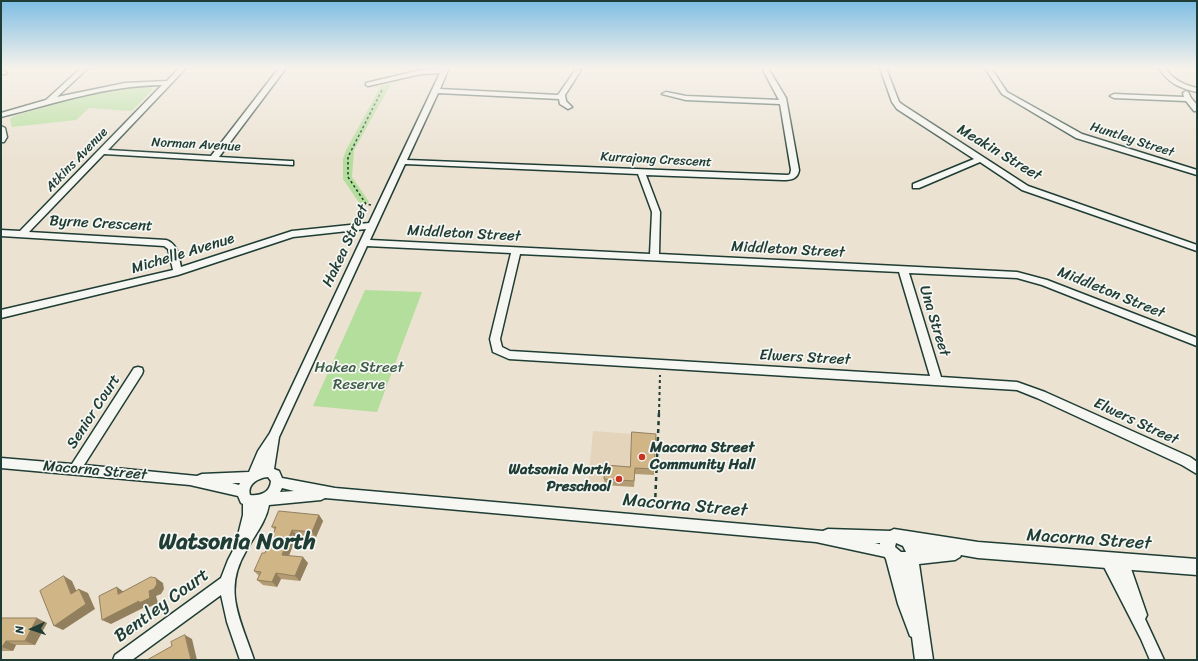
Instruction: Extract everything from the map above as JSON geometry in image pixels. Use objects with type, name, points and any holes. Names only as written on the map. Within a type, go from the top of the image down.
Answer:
[{"type":"street","points":[[1,115],[57,99]]},
{"type":"street","name":"Atkins Avenue","points":[[22,234],[153,99]]},
{"type":"street","points":[[214,158],[259,99]]},
{"type":"street","name":"Hakea Street","points":[[253,476],[262,455],[274,436],[432,99]]},
{"type":"street","points":[[562,99],[568,107]]},
{"type":"street","points":[[707,99],[783,102]]},
{"type":"street","name":"Kurrajong Crescent","points":[[403,162],[783,178],[791,177],[795,174],[795,170],[782,99]]},
{"type":"street","name":"Meakin Street","points":[[895,99],[900,107],[1025,188],[1197,248]]},
{"type":"street","name":"Huntley Street","points":[[1014,99],[1079,136],[1197,173]]},
{"type":"street","points":[[1184,99],[1188,99],[1197,108]]},
{"type":"street","points":[[1,128],[3,137],[1,140]]},
{"type":"street","name":"Norman Avenue","points":[[101,152],[290,163]]},
{"type":"street","points":[[916,186],[980,159]]},
{"type":"street","points":[[641,171],[656,212],[654,257]]},
{"type":"street","name":"Michelle Avenue","points":[[1,314],[178,272],[292,234],[372,226]]},
{"type":"street","name":"Byrne Crescent","points":[[1,233],[166,243],[172,248],[178,272]]},
{"type":"street","name":"Middleton Street","points":[[365,243],[1018,276],[1030,278],[1197,342]]},
{"type":"street","name":"Elwers Street","points":[[516,250],[495,339],[497,349],[509,355],[936,381],[1023,388],[1186,461],[1197,469]]},
{"type":"street","name":"Una Street","points":[[902,270],[936,381]]},
{"type":"street","name":"Senior Court","points":[[75,469],[138,371]]},
{"type":"street","name":"Hakea Street","points":[[268,472],[274,436]]},
{"type":"street","name":"Macorna Street","points":[[1,463],[190,480],[253,476]]},
{"type":"street","points":[[246,496],[253,502],[265,499],[274,491],[278,482],[275,475],[268,472],[253,476],[244,486],[249,515],[240,548],[227,582],[228,597],[247,660]]},
{"type":"street","name":"Macorna Street","points":[[190,480],[246,496]]},
{"type":"street","name":"Macorna Street","points":[[278,482],[335,494],[816,536],[891,549]]},
{"type":"street","name":"Macorna Street","points":[[265,499],[335,494]]},
{"type":"street","points":[[240,548],[256,523],[265,499]]},
{"type":"street","points":[[898,536],[907,539],[914,550],[912,558],[918,603],[922,652],[906,604],[891,549],[898,536]]},
{"type":"street","name":"Macorna Street","points":[[907,539],[978,550],[1197,567]]},
{"type":"street","points":[[891,549],[902,561],[912,558]]},
{"type":"street","name":"Macorna Street","points":[[912,558],[935,553],[978,550]]},
{"type":"street","points":[[1115,561],[1139,608],[1146,634],[1157,660]]},
{"type":"street","name":"Bentley Court","points":[[120,660],[227,582]]},
{"type":"path","points":[[372,205],[366,204],[348,177],[348,157],[378,99]]},
{"type":"path","points":[[655,505],[660,374]]},
{"type":"shaded area","points":[[593,431],[632,434],[630,473],[605,472],[604,485],[588,484]]},
{"type":"green space","points":[[74,99],[144,99],[132,111],[89,108],[76,120],[12,127],[10,119],[14,116]]},
{"type":"green space","points":[[374,99],[383,99],[354,150],[352,177],[369,202],[362,207],[343,179],[343,159],[346,150]]},
{"type":"green space","name":"Hakea Street Reserve","points":[[365,290],[422,292],[377,412],[313,406]]},
{"type":"building","points":[[632,432],[656,434],[654,469],[635,468],[634,481],[604,479],[605,465],[630,467]]},
{"type":"building","points":[[279,511],[319,515],[312,532],[292,530],[282,555],[303,557],[295,576],[276,573],[272,582],[257,580],[261,572],[254,571],[262,553],[265,553],[276,527],[272,527]]},
{"type":"building","points":[[64,576],[71,594],[79,589],[86,604],[54,626],[40,591]]},
{"type":"building","points":[[151,577],[156,578],[157,584],[154,589],[149,591],[150,598],[139,603],[139,601],[102,620],[99,596],[117,587],[118,594]]},
{"type":"building","points":[[1,618],[37,618],[25,641],[6,641],[1,647]]},
{"type":"building","points":[[185,635],[191,660],[147,660],[172,646],[171,642]]},
{"type":"place","name":"Macorna Street Community Hall","points":[[642,457]]},
{"type":"place","name":"Watsonia North Preschool","points":[[619,479]]},
{"type":"district","name":"Watsonia North","points":[[237,543]]}]
